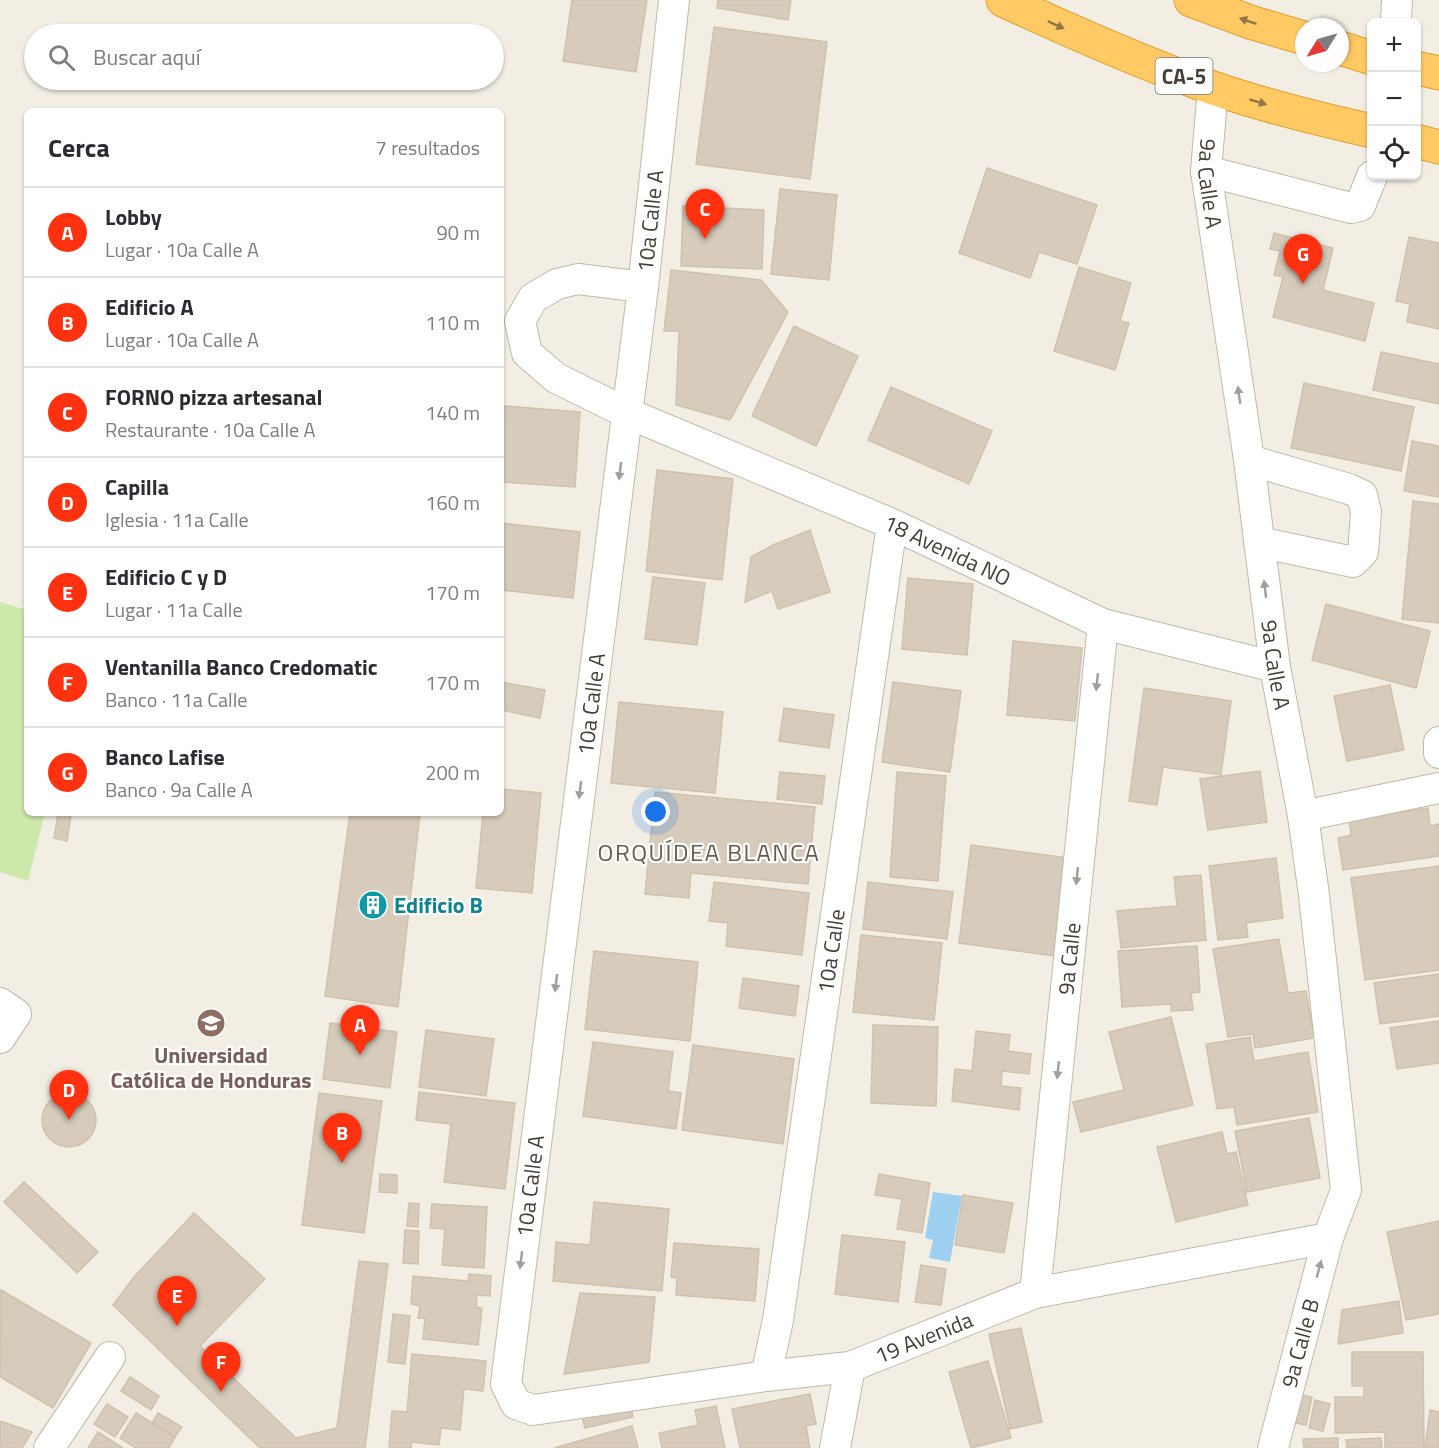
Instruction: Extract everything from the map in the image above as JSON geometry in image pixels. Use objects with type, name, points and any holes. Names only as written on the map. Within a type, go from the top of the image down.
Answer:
[{"type":"highway","name":"CA-5","points":[[1003,0],[1071,32],[1213,88],[1301,115],[1367,130]]},
{"type":"highway","points":[[1206,3],[1295,35]]},
{"type":"highway","points":[[1349,51],[1367,57]]},
{"type":"highway","points":[[1421,69],[1439,74]]},
{"type":"highway","points":[[1421,142],[1439,147]]},
{"type":"street","name":"10a Calle A","points":[[516,1404],[506,1384],[643,287],[674,0]]},
{"type":"street","points":[[1396,18],[1397,0]]},
{"type":"street","name":"9a Calle A","points":[[1213,88],[1206,171],[1249,460],[1275,668],[1303,816],[1314,895],[1346,1190],[1328,1238]]},
{"type":"street","points":[[1206,171],[1351,208],[1360,206],[1370,180]]},
{"type":"street","name":"18 Avenida NO","points":[[643,287],[578,279],[557,284],[533,298],[520,321],[527,353],[556,378],[627,413],[892,524],[1103,624],[1275,668]]},
{"type":"street","points":[[1249,460],[1349,489],[1362,495],[1366,512],[1363,552],[1353,562],[1259,542]]},
{"type":"street","name":"10a Calle","points":[[766,1376],[778,1320],[892,524]]},
{"type":"street","name":"9a Calle","points":[[1035,1293],[1103,624]]},
{"type":"street","points":[[1439,742],[1439,753]]},
{"type":"street","points":[[1303,816],[1439,788]]},
{"type":"street","points":[[0,1003],[16,1014],[0,1038]]},
{"type":"street","name":"19 Avenida","points":[[516,1404],[533,1410],[766,1376],[850,1367],[1035,1293],[1328,1238]]},
{"type":"street","name":"9a Calle B","points":[[1273,1448],[1328,1238]]},
{"type":"street","points":[[49,1448],[110,1358]]},
{"type":"street","points":[[835,1448],[850,1367]]},
{"type":"green space","points":[[0,602],[24,609],[24,816],[44,816],[28,881],[0,872]]},
{"type":"water","points":[[933,1192],[962,1196],[950,1262],[929,1258],[933,1240],[925,1238]]},
{"type":"building","points":[[572,0],[647,0],[636,72],[563,61]]},
{"type":"building","points":[[718,0],[791,0],[788,20],[717,8]]},
{"type":"building","points":[[714,27],[827,42],[810,179],[696,164]]},
{"type":"building","points":[[987,168],[1097,205],[1077,264],[1039,252],[1030,278],[959,253]]},
{"type":"building","points":[[780,189],[837,195],[829,280],[771,274]]},
{"type":"building","points":[[683,206],[764,210],[762,269],[681,266]]},
{"type":"building","points":[[1274,233],[1333,248],[1323,290],[1374,303],[1365,341],[1273,317],[1283,277],[1274,275],[1280,251],[1270,249]]},
{"type":"building","points":[[1409,237],[1439,243],[1439,329],[1407,322],[1410,304],[1396,301]]},
{"type":"building","points":[[1079,267],[1131,283],[1120,321],[1129,323],[1115,370],[1054,351]]},
{"type":"building","points":[[671,270],[761,280],[788,312],[730,420],[676,405],[679,331],[664,331]]},
{"type":"building","points":[[794,326],[858,356],[816,446],[752,416]]},
{"type":"building","points":[[1381,352],[1439,364],[1439,404],[1373,390]]},
{"type":"building","points":[[1304,383],[1414,407],[1401,471],[1291,448]]},
{"type":"building","points":[[891,387],[992,431],[969,484],[868,440]]},
{"type":"building","points":[[504,406],[580,412],[575,487],[504,482]]},
{"type":"building","points":[[1412,441],[1439,446],[1439,497],[1404,491]]},
{"type":"building","points":[[657,470],[733,479],[722,580],[646,571]]},
{"type":"building","points":[[1413,501],[1439,504],[1439,623],[1402,619]]},
{"type":"building","points":[[504,523],[580,532],[573,598],[504,590]]},
{"type":"building","points":[[810,530],[830,592],[778,609],[772,591],[745,602],[751,557]]},
{"type":"building","points":[[653,577],[705,583],[697,645],[645,639]]},
{"type":"building","points":[[908,578],[973,584],[967,655],[902,649]]},
{"type":"building","points":[[1326,604],[1430,631],[1416,688],[1312,660]]},
{"type":"building","points":[[1013,641],[1082,648],[1075,721],[1007,715]]},
{"type":"building","points":[[893,682],[961,691],[950,772],[882,762]]},
{"type":"building","points":[[504,683],[545,690],[540,718],[504,711]]},
{"type":"building","points":[[1390,685],[1404,750],[1347,761],[1334,696]]},
{"type":"building","points":[[1144,688],[1231,701],[1221,775],[1163,767],[1157,805],[1129,801]]},
{"type":"building","points":[[619,702],[723,712],[715,793],[611,783]]},
{"type":"building","points":[[784,708],[834,715],[829,748],[779,741]]},
{"type":"building","points":[[1260,771],[1267,822],[1208,830],[1200,779]]},
{"type":"building","points":[[780,772],[825,776],[822,804],[777,799]]},
{"type":"building","points":[[897,772],[946,776],[938,881],[890,877]]},
{"type":"building","points":[[504,789],[541,793],[532,893],[476,888],[483,816],[504,816]]},
{"type":"building","points":[[655,792],[815,807],[808,884],[691,873],[689,898],[645,894]]},
{"type":"building","points":[[1428,808],[1430,826],[1439,824],[1439,856],[1343,870],[1338,838],[1351,835],[1349,820]]},
{"type":"building","points":[[58,816],[71,816],[67,841],[54,838]]},
{"type":"building","name":"Edificio B","points":[[350,816],[420,816],[398,1007],[325,996]]},
{"type":"building","points":[[971,845],[1067,858],[1054,956],[959,943]]},
{"type":"building","points":[[1276,858],[1283,918],[1246,923],[1248,937],[1218,940],[1209,866]]},
{"type":"building","points":[[1439,866],[1439,970],[1365,980],[1351,878]]},
{"type":"building","points":[[1201,875],[1206,940],[1121,948],[1117,911],[1177,906],[1174,877]]},
{"type":"building","points":[[714,882],[809,893],[802,955],[726,946],[728,923],[709,921]]},
{"type":"building","points":[[868,882],[953,892],[947,939],[863,929]]},
{"type":"building","points":[[861,935],[942,943],[934,1020],[853,1012]]},
{"type":"building","points":[[1279,939],[1288,993],[1306,991],[1314,1038],[1255,1048],[1253,1034],[1228,1037],[1213,949]]},
{"type":"building","points":[[1197,946],[1200,992],[1191,993],[1193,1010],[1171,1011],[1171,1004],[1122,1007],[1118,951]]},
{"type":"building","points":[[594,951],[698,962],[690,1041],[585,1029]]},
{"type":"building","points":[[1439,974],[1439,1016],[1380,1024],[1374,983]]},
{"type":"building","points":[[743,978],[799,986],[795,1016],[739,1008]]},
{"type":"building","points":[[1171,1017],[1193,1105],[1081,1132],[1073,1102],[1124,1090],[1109,1032]]},
{"type":"building","points":[[1439,1021],[1439,1063],[1397,1069],[1390,1028]]},
{"type":"building","points":[[330,1023],[397,1032],[390,1088],[323,1079]]},
{"type":"building","points":[[873,1025],[938,1027],[936,1106],[871,1103]]},
{"type":"building","points":[[426,1030],[494,1039],[486,1096],[419,1087]]},
{"type":"building","points":[[976,1031],[1010,1035],[1008,1051],[1031,1054],[1029,1074],[1002,1071],[1001,1086],[1021,1088],[1019,1110],[952,1101],[955,1069],[972,1071]]},
{"type":"building","points":[[1250,1037],[1254,1061],[1308,1052],[1318,1112],[1237,1125],[1234,1107],[1217,1109],[1206,1044]]},
{"type":"building","points":[[593,1042],[673,1052],[668,1091],[681,1093],[676,1129],[583,1116]]},
{"type":"building","points":[[693,1045],[794,1059],[783,1144],[682,1130]]},
{"type":"building","points":[[419,1092],[515,1103],[505,1189],[444,1182],[451,1124],[416,1120]]},
{"type":"building","points":[[64,1093],[74,1093],[88,1101],[94,1110],[96,1120],[94,1130],[88,1139],[74,1147],[64,1147],[47,1135],[42,1125],[42,1115],[54,1098]]},
{"type":"building","points":[[319,1093],[382,1101],[364,1233],[302,1225]]},
{"type":"building","points":[[1309,1118],[1320,1178],[1247,1192],[1235,1131]]},
{"type":"building","points":[[1222,1132],[1227,1154],[1236,1152],[1248,1205],[1176,1222],[1157,1147]]},
{"type":"building","points":[[380,1174],[397,1175],[397,1193],[379,1192]]},
{"type":"building","points":[[879,1174],[930,1183],[922,1233],[897,1229],[902,1199],[875,1195]]},
{"type":"building","points":[[24,1182],[98,1252],[77,1273],[4,1202]]},
{"type":"building","points":[[963,1195],[1013,1203],[1004,1253],[955,1245]]},
{"type":"building","points":[[594,1202],[669,1209],[662,1291],[553,1281],[556,1242],[590,1245]]},
{"type":"building","points":[[409,1203],[419,1204],[418,1227],[407,1226]]},
{"type":"building","points":[[432,1204],[487,1207],[484,1268],[442,1265],[445,1229],[430,1228]]},
{"type":"building","points":[[194,1213],[265,1279],[200,1346],[296,1438],[337,1428],[359,1261],[388,1264],[365,1448],[260,1448],[113,1305],[134,1277]]},
{"type":"building","points":[[1439,1221],[1439,1314],[1406,1320],[1387,1232]]},
{"type":"building","points":[[405,1230],[419,1231],[418,1264],[403,1263]]},
{"type":"building","points":[[842,1235],[905,1242],[898,1302],[835,1294]]},
{"type":"building","points":[[674,1243],[759,1249],[755,1301],[676,1295],[677,1278],[671,1277]]},
{"type":"building","points":[[921,1265],[946,1269],[941,1305],[915,1302]]},
{"type":"building","points":[[469,1274],[491,1276],[490,1296],[477,1295],[476,1307],[482,1308],[478,1345],[423,1339],[425,1318],[418,1318],[420,1306],[411,1304],[413,1276],[468,1281]]},
{"type":"building","points":[[1,1290],[91,1343],[53,1408],[0,1377]]},
{"type":"building","points":[[580,1293],[655,1297],[649,1362],[564,1374]]},
{"type":"building","points":[[1399,1301],[1403,1333],[1338,1344],[1342,1310]]},
{"type":"building","points":[[393,1314],[410,1316],[405,1364],[388,1362]]},
{"type":"building","points":[[1021,1328],[1042,1422],[1010,1429],[989,1334]]},
{"type":"building","points":[[1352,1352],[1423,1352],[1424,1448],[1385,1448],[1385,1432],[1335,1433],[1335,1397],[1364,1397],[1364,1386],[1352,1386]]},
{"type":"building","points":[[412,1354],[486,1361],[483,1391],[464,1389],[460,1430],[441,1428],[439,1445],[412,1442],[411,1448],[389,1448],[392,1411],[407,1412]]},
{"type":"building","points":[[988,1361],[1011,1438],[971,1448],[949,1372]]},
{"type":"building","points":[[130,1377],[159,1396],[151,1410],[121,1391]]},
{"type":"building","points":[[810,1394],[816,1424],[806,1426],[810,1448],[740,1448],[732,1409]]},
{"type":"building","points":[[1297,1394],[1312,1397],[1306,1425],[1291,1422]]},
{"type":"building","points":[[1315,1400],[1330,1404],[1323,1431],[1309,1428]]},
{"type":"building","points":[[630,1403],[633,1417],[585,1428],[581,1414]]},
{"type":"building","points":[[107,1404],[128,1417],[115,1437],[94,1424]]},
{"type":"building","points":[[716,1406],[725,1448],[662,1448],[659,1433],[698,1425],[695,1410]]},
{"type":"building","points":[[1430,1410],[1439,1412],[1439,1448],[1425,1448]]},
{"type":"building","points":[[136,1413],[175,1437],[169,1448],[136,1448],[120,1438]]},
{"type":"building","points":[[158,1413],[182,1427],[175,1437],[152,1423]]},
{"type":"building","points":[[0,1421],[32,1432],[22,1448],[0,1448]]},
{"type":"building","points":[[632,1426],[638,1448],[554,1448]]},
{"type":"building","points":[[98,1432],[123,1448],[88,1448]]},
{"type":"building","points":[[1338,1438],[1338,1448],[1304,1448],[1303,1439]]},
{"type":"building","points":[[1381,1438],[1382,1448],[1347,1448],[1346,1440]]},
{"type":"place","name":"FORNO pizza artesanal","points":[[705,239]]},
{"type":"place","name":"Banco Lafise","points":[[1303,284]]},
{"type":"place","name":"Edificio B","points":[[373,905]]},
{"type":"place","name":"Universidad Católica de Honduras","points":[[211,1023]]},
{"type":"place","name":"Lobby","points":[[360,1055]]},
{"type":"place","name":"Capilla","points":[[69,1120]]},
{"type":"place","name":"Edificio A","points":[[342,1163]]},
{"type":"place","name":"Edificio C y D","points":[[177,1326]]},
{"type":"place","name":"Ventanilla Banco Credomatic","points":[[221,1392]]},
{"type":"district","name":"ORQUÍDEA BLANCA","points":[[709,852]]}]
